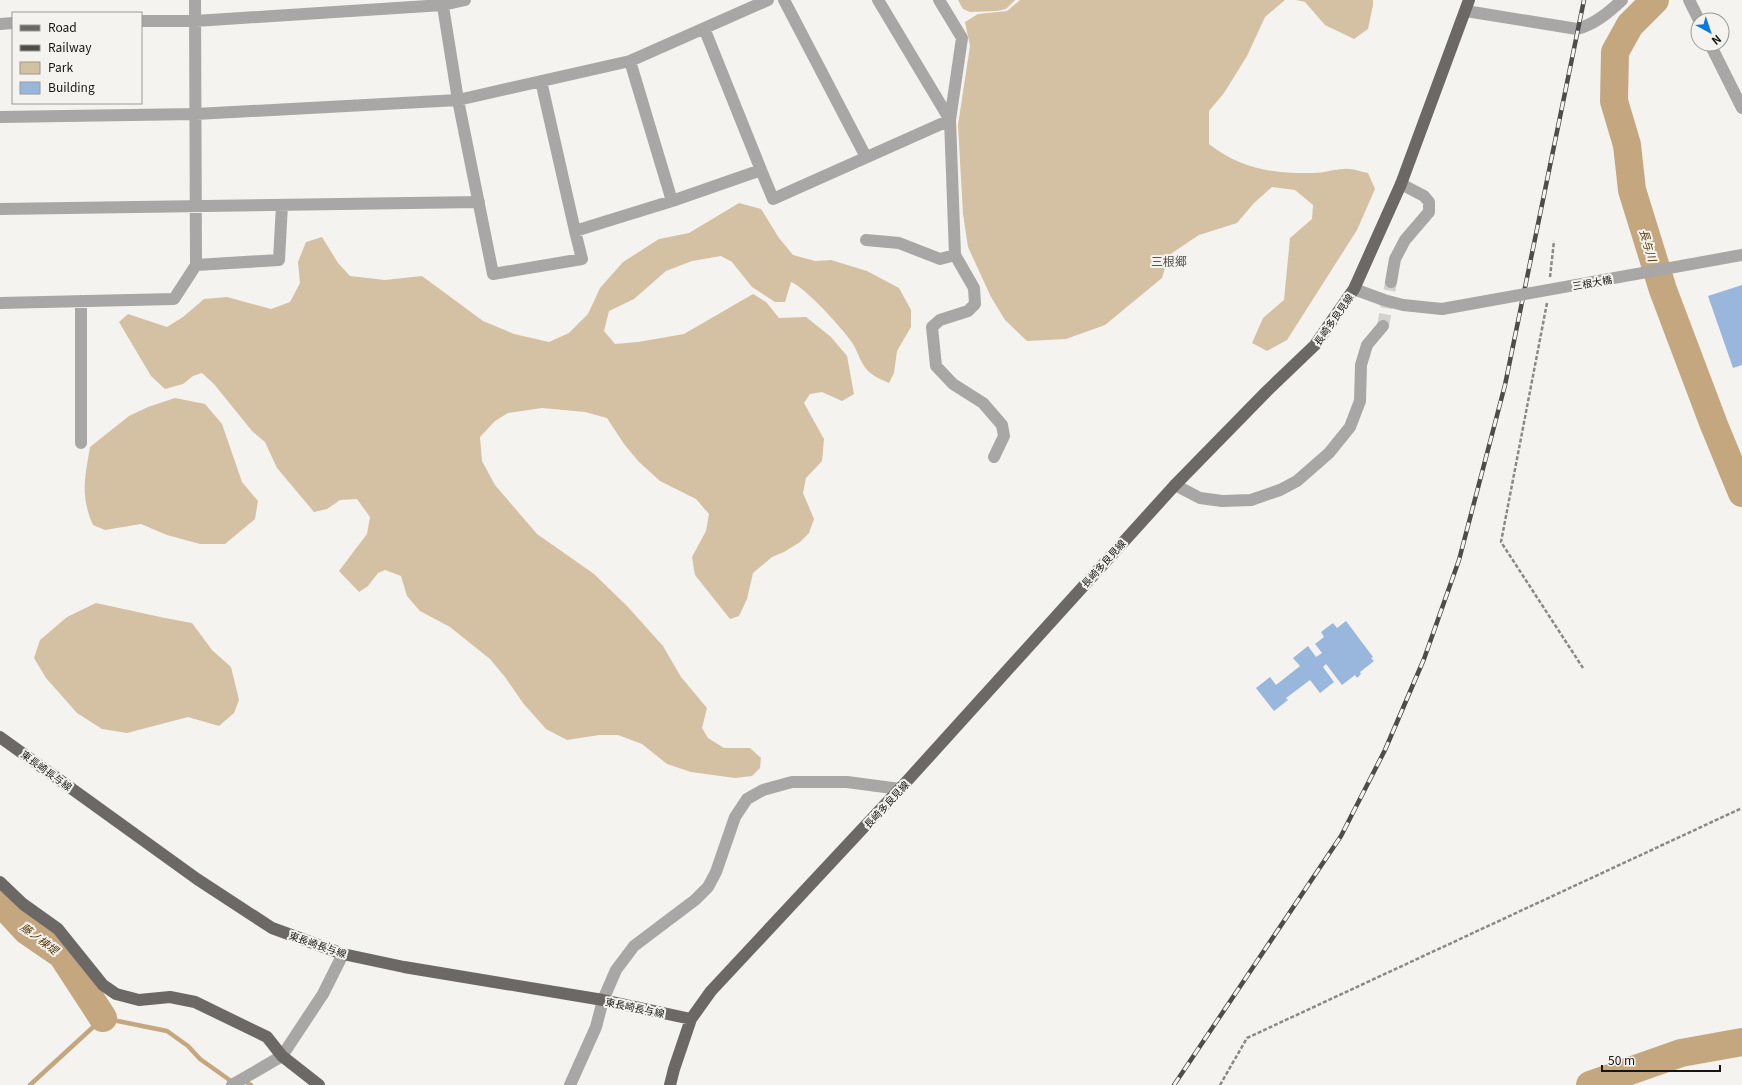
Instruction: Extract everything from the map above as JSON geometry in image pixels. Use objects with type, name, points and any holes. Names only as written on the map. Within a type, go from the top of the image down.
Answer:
[{"type":"main road","name":"長崎多良見線","points":[[670,1085],[691,1019],[711,991],[900,789],[1175,485],[1267,391],[1315,345],[1354,289],[1401,184],[1468,5]]},
{"type":"main road","name":"東長崎長与線","points":[[0,737],[197,879],[272,928],[343,954],[404,967],[603,1000],[691,1019]]},
{"type":"main road","points":[[0,882],[23,904],[58,929],[103,985],[116,994],[139,1000],[170,997],[195,1002],[267,1037],[282,1056],[319,1085]]},
{"type":"street","points":[[0,303],[174,299],[196,265],[195,0]]},
{"type":"street","points":[[142,21],[195,21],[442,3],[465,0]]},
{"type":"street","points":[[0,117],[196,114],[458,100],[630,61],[768,0]]},
{"type":"street","points":[[784,0],[866,157]]},
{"type":"street","points":[[878,0],[950,120]]},
{"type":"street","points":[[939,0],[962,38],[950,120],[955,256],[974,288],[975,304],[968,311],[940,320],[932,327],[936,366],[953,384],[983,403],[1002,425],[1004,436],[994,457]]},
{"type":"street","points":[[1468,5],[1577,29],[1588,26],[1606,15],[1622,0]]},
{"type":"street","points":[[1689,0],[1695,12]]},
{"type":"street","points":[[442,3],[458,100],[493,274],[582,259],[541,81]]},
{"type":"street","points":[[0,24],[12,23]]},
{"type":"street","points":[[704,28],[774,199],[950,120]]},
{"type":"street","points":[[1714,52],[1742,108]]},
{"type":"street","points":[[630,61],[672,201]]},
{"type":"street","points":[[575,231],[672,201],[761,170]]},
{"type":"street","points":[[1391,282],[1394,259],[1405,240],[1429,212],[1429,202],[1424,196],[1401,184]]},
{"type":"street","points":[[0,209],[479,202]]},
{"type":"street","points":[[196,265],[279,260],[282,205]]},
{"type":"street","points":[[866,240],[899,243],[940,258],[955,256]]},
{"type":"street","name":"三根大橋","points":[[1354,289],[1403,305],[1442,309],[1742,255]]},
{"type":"street","points":[[81,301],[82,443]]},
{"type":"street","points":[[1175,485],[1200,498],[1222,501],[1251,500],[1280,490],[1297,481],[1329,453],[1350,427],[1360,401],[1361,365],[1366,345],[1383,326]]},
{"type":"street","points":[[570,1085],[596,1027],[603,1000],[616,970],[634,946],[695,900],[708,887],[716,872],[734,817],[747,799],[763,790],[792,782],[847,782],[900,789]]},
{"type":"street","points":[[232,1085],[282,1056],[323,994],[343,954]]},
{"type":"path","points":[[1549,281],[1554,241]]},
{"type":"path","points":[[1547,302],[1501,542],[1583,668]]},
{"type":"path","points":[[1220,1085],[1247,1038],[1742,808]]},
{"type":"green space","points":[[958,0],[1015,0],[1006,9],[997,11],[970,12],[963,9]]},
{"type":"green space","points":[[1020,0],[1285,0],[1265,17],[1247,56],[1224,93],[1209,111],[1209,144],[1233,159],[1258,168],[1272,171],[1314,173],[1347,169],[1368,173],[1375,189],[1357,230],[1287,340],[1267,351],[1252,343],[1263,318],[1284,300],[1290,238],[1312,219],[1313,205],[1295,190],[1272,187],[1254,203],[1237,223],[1199,235],[1169,255],[1162,278],[1105,325],[1066,339],[1027,341],[1005,320],[991,297],[968,247],[963,214],[958,125],[970,46],[965,22],[978,14],[1007,11]]},
{"type":"green space","points":[[1296,0],[1373,0],[1368,29],[1354,39],[1325,25],[1305,2]]},
{"type":"green space","points":[[739,203],[761,209],[779,238],[793,255],[815,261],[831,260],[867,271],[899,288],[911,310],[911,327],[897,351],[894,373],[889,383],[868,371],[853,344],[842,329],[806,292],[791,282],[785,302],[775,302],[752,287],[732,262],[721,256],[692,261],[666,271],[634,299],[609,311],[604,331],[615,344],[638,342],[684,334],[753,294],[766,302],[779,318],[806,317],[831,337],[847,356],[854,394],[842,401],[822,392],[810,394],[804,403],[824,439],[822,461],[806,478],[803,493],[814,519],[809,533],[800,542],[784,552],[772,557],[753,573],[747,599],[739,616],[730,619],[695,575],[692,557],[706,531],[709,514],[696,499],[660,481],[639,462],[624,444],[607,418],[585,412],[542,408],[508,413],[495,421],[480,437],[482,461],[495,485],[537,534],[594,574],[627,606],[663,646],[681,677],[707,708],[702,728],[708,738],[724,748],[750,748],[761,758],[760,768],[752,776],[735,778],[691,772],[667,764],[642,744],[618,735],[599,735],[567,740],[546,729],[523,703],[505,677],[490,659],[450,627],[420,611],[407,596],[401,576],[385,570],[378,573],[368,586],[359,592],[339,571],[367,534],[370,517],[357,499],[340,500],[327,509],[314,512],[277,468],[265,442],[252,431],[214,384],[202,373],[193,376],[183,384],[165,389],[151,376],[119,322],[128,314],[167,327],[183,317],[204,299],[227,297],[271,309],[290,302],[300,283],[298,262],[306,242],[322,237],[338,263],[350,276],[385,280],[422,276],[483,321],[514,334],[549,342],[569,333],[588,314],[600,288],[623,262],[659,239],[689,233]]},
{"type":"green space","points":[[175,398],[205,404],[222,424],[242,482],[258,501],[255,519],[225,544],[200,544],[167,535],[141,524],[105,530],[93,525],[89,515],[86,505],[85,477],[90,447],[129,416],[148,407]]},
{"type":"green space","points":[[96,603],[192,623],[212,650],[231,667],[239,700],[234,713],[219,726],[188,717],[127,733],[102,729],[77,713],[46,678],[34,658],[40,640],[67,617]]},
{"type":"building","points":[[1742,285],[1742,365],[1733,368],[1708,296]]},
{"type":"building","points":[[1346,621],[1373,657],[1371,658],[1374,661],[1360,672],[1361,674],[1357,678],[1355,675],[1342,685],[1326,664],[1323,667],[1334,682],[1320,693],[1310,680],[1286,698],[1288,700],[1274,711],[1256,688],[1270,677],[1276,685],[1300,666],[1293,658],[1308,646],[1316,657],[1322,653],[1315,644],[1324,637],[1321,632],[1333,623],[1337,628]]},
{"type":"waterway","name":"長与川","points":[[1655,0],[1630,25],[1615,52],[1614,101],[1627,145],[1632,190],[1663,290],[1714,425],[1742,493]]},
{"type":"waterway","name":"藤ノ棟堤","points":[[0,902],[27,931],[62,955],[103,1018]]},
{"type":"waterway","points":[[30,1085],[103,1018],[167,1031],[188,1046],[200,1059],[231,1081]]},
{"type":"waterway","name":"長与川","points":[[1590,1085],[1681,1053],[1742,1042]]},
{"type":"waterway","points":[[245,1081],[251,1085]]},
{"type":"tunnel","points":[[1383,326],[1391,282]]},
{"type":"railway","points":[[1174,1085],[1341,836],[1385,750],[1424,659],[1459,560],[1505,385],[1584,0]]},
{"type":"district","name":"三根郷","points":[[1169,260]]}]
